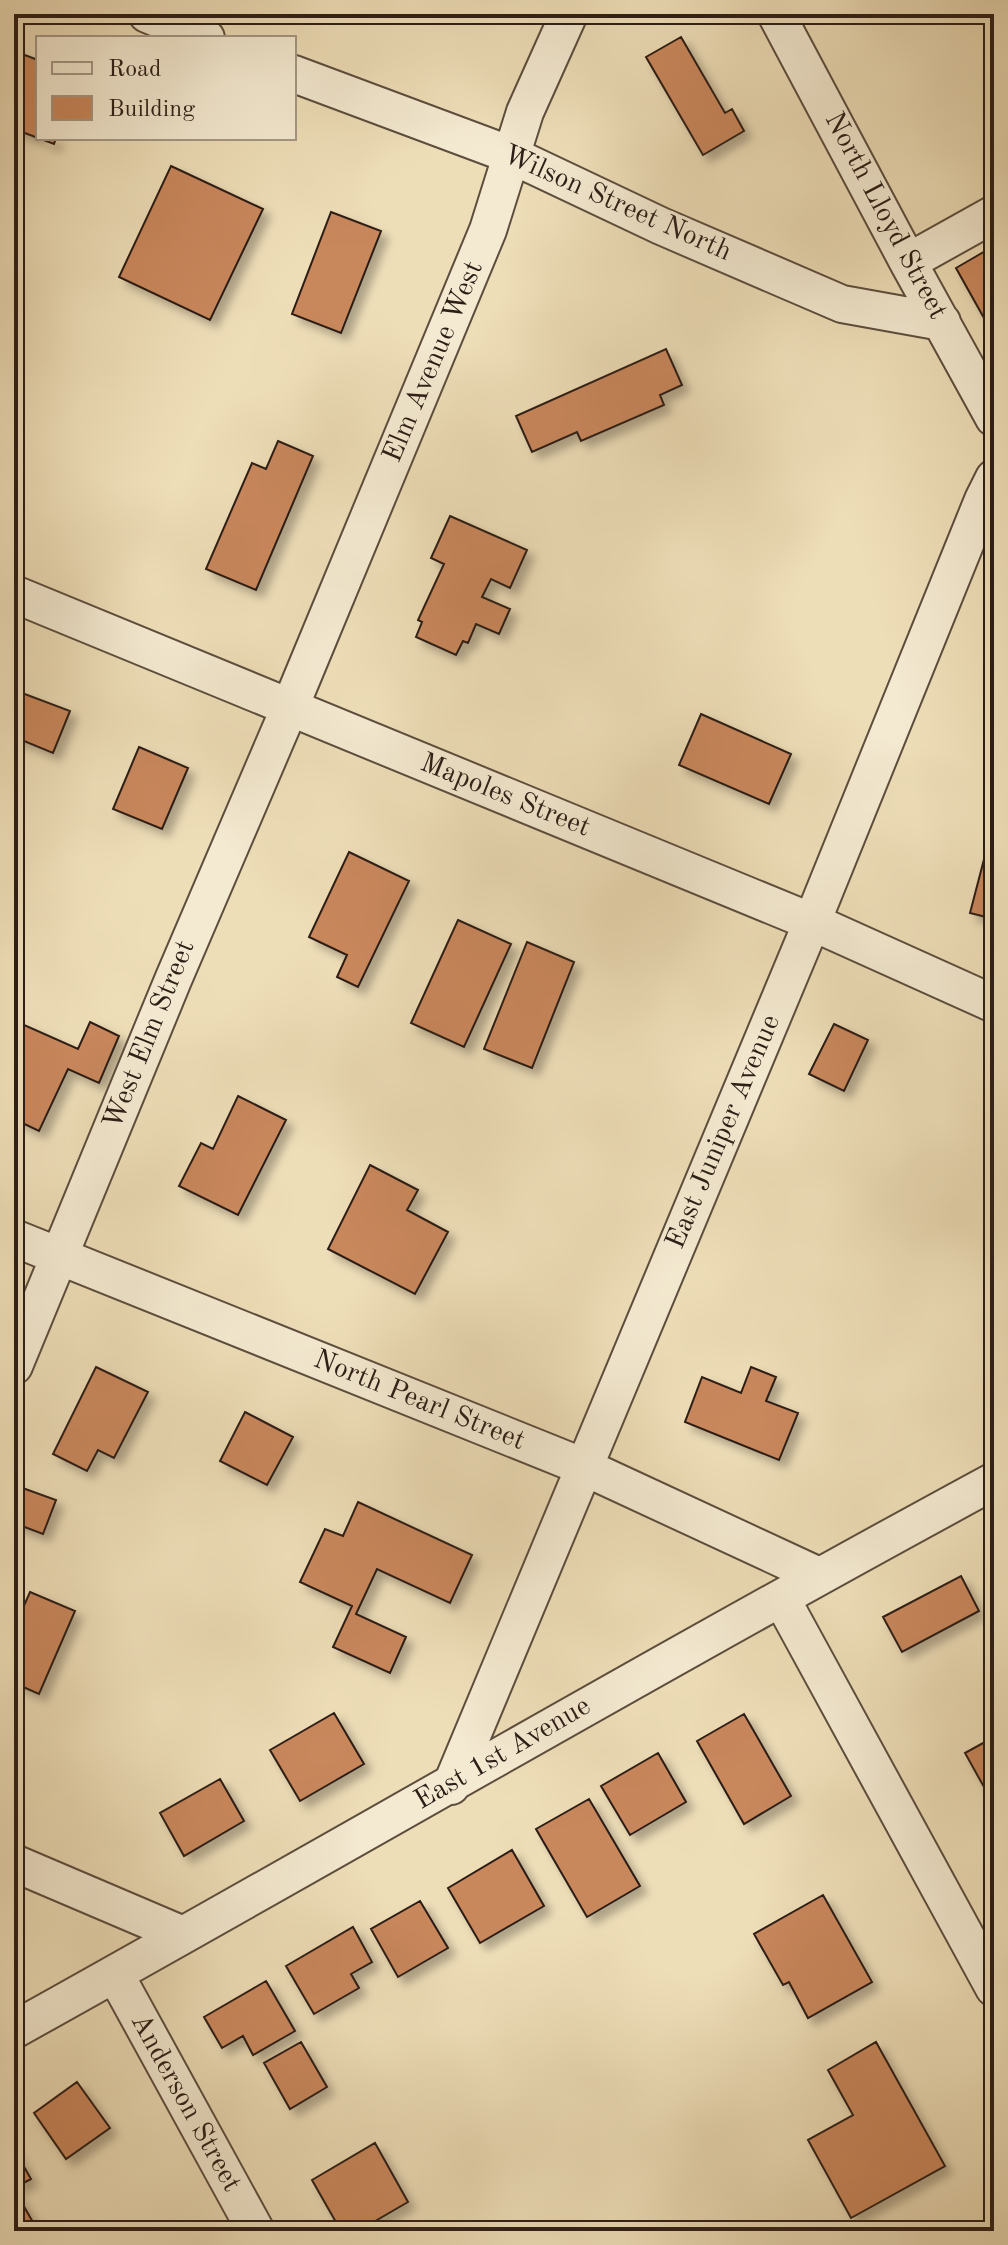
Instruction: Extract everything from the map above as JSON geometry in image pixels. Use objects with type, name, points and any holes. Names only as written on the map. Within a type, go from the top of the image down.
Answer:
[{"type":"street","points":[[147,14],[201,36]]},
{"type":"street","name":"Elm Avenue West","points":[[290,707],[488,230],[525,112],[569,14]]},
{"type":"street","name":"North Lloyd Street","points":[[776,14],[994,418]]},
{"type":"street","name":"Wilson Street North","points":[[296,75],[511,155],[661,226],[842,304],[942,322]]},
{"type":"street","points":[[908,262],[994,214]]},
{"type":"street","name":"East Juniper Avenue","points":[[451,1786],[994,478]]},
{"type":"street","name":"Mapoles Street","points":[[14,594],[812,922],[994,1004]]},
{"type":"street","name":"West Elm Street","points":[[14,1366],[253,788],[290,707]]},
{"type":"street","name":"North Pearl Street","points":[[14,1238],[584,1467],[819,1576]]},
{"type":"street","name":"East 1st Avenue","points":[[14,2030],[451,1786],[616,1689],[994,1481]]},
{"type":"street","points":[[781,1598],[994,1988]]},
{"type":"street","points":[[14,1863],[183,1935]]},
{"type":"street","name":"Anderson Street","points":[[115,1974],[256,2231]]},
{"type":"building","points":[[681,37],[725,113],[732,109],[744,131],[703,155],[646,57]]},
{"type":"building","points":[[14,51],[36,59],[36,137],[14,129]]},
{"type":"building","points":[[171,166],[263,209],[210,320],[119,277]]},
{"type":"building","points":[[331,212],[381,231],[341,333],[292,314]]},
{"type":"building","points":[[994,246],[994,336],[956,268]]},
{"type":"building","points":[[666,349],[682,385],[660,395],[664,405],[581,441],[577,432],[532,452],[516,416]]},
{"type":"building","points":[[278,441],[313,456],[256,590],[206,569],[252,463],[266,469]]},
{"type":"building","points":[[450,516],[527,550],[510,588],[491,579],[482,597],[510,609],[499,634],[476,624],[468,643],[463,641],[456,655],[416,637],[422,622],[418,620],[444,564],[431,558]]},
{"type":"building","points":[[14,690],[70,711],[53,753],[17,738],[14,745]]},
{"type":"building","points":[[701,714],[791,754],[769,804],[679,765]]},
{"type":"building","points":[[139,747],[188,768],[162,829],[113,809]]},
{"type":"building","points":[[989,840],[994,842],[994,919],[970,913]]},
{"type":"building","points":[[349,852],[409,881],[358,987],[337,977],[347,955],[309,937]]},
{"type":"building","points":[[458,920],[511,944],[464,1047],[411,1023]]},
{"type":"building","points":[[527,942],[574,962],[532,1068],[484,1049]]},
{"type":"building","points":[[90,1022],[119,1036],[99,1083],[68,1069],[39,1131],[14,1119],[14,1042],[22,1024],[78,1049]]},
{"type":"building","points":[[834,1024],[868,1040],[844,1091],[809,1074]]},
{"type":"building","points":[[238,1096],[286,1120],[238,1215],[179,1186],[201,1143],[213,1149]]},
{"type":"building","points":[[370,1165],[418,1190],[407,1210],[448,1232],[415,1294],[328,1249]]},
{"type":"building","points":[[96,1367],[148,1392],[114,1458],[98,1450],[87,1471],[53,1454]]},
{"type":"building","points":[[751,1367],[776,1377],[766,1401],[798,1413],[779,1460],[685,1422],[702,1377],[741,1393]]},
{"type":"building","points":[[245,1412],[293,1437],[267,1485],[220,1461]]},
{"type":"building","points":[[17,1486],[56,1500],[43,1534],[14,1523],[14,1492]]},
{"type":"building","points":[[358,1502],[472,1555],[450,1603],[377,1569],[356,1614],[406,1637],[390,1673],[333,1647],[352,1606],[300,1582],[325,1529],[343,1536]]},
{"type":"building","points":[[961,1576],[979,1611],[902,1652],[883,1617]]},
{"type":"building","points":[[30,1592],[75,1611],[39,1694],[14,1683],[14,1628]]},
{"type":"building","points":[[334,1713],[364,1764],[300,1801],[270,1750]]},
{"type":"building","points":[[744,1714],[791,1796],[744,1824],[697,1741]]},
{"type":"building","points":[[994,1737],[994,1805],[965,1753]]},
{"type":"building","points":[[658,1753],[686,1802],[630,1835],[601,1786]]},
{"type":"building","points":[[220,1779],[244,1821],[184,1856],[160,1813]]},
{"type":"building","points":[[589,1799],[640,1886],[587,1917],[536,1829]]},
{"type":"building","points":[[512,1850],[544,1906],[480,1943],[448,1888]]},
{"type":"building","points":[[823,1895],[872,1982],[808,2018],[789,1982],[783,1985],[754,1934]]},
{"type":"building","points":[[420,1901],[448,1948],[398,1977],[371,1929]]},
{"type":"building","points":[[353,1927],[372,1962],[351,1974],[359,1988],[314,2014],[286,1966]]},
{"type":"building","points":[[266,1981],[295,2031],[253,2055],[243,2036],[222,2048],[204,2017]]},
{"type":"building","points":[[301,2042],[327,2087],[290,2109],[264,2063]]},
{"type":"building","points":[[876,2042],[945,2166],[851,2218],[808,2140],[853,2115],[828,2070]]},
{"type":"building","points":[[77,2082],[110,2128],[66,2159],[34,2113]]},
{"type":"building","points":[[375,2143],[408,2202],[358,2231],[341,2231],[312,2180]]},
{"type":"building","points":[[14,2149],[31,2179],[14,2188]]},
{"type":"building","points":[[14,2189],[38,2231],[14,2231]]}]
